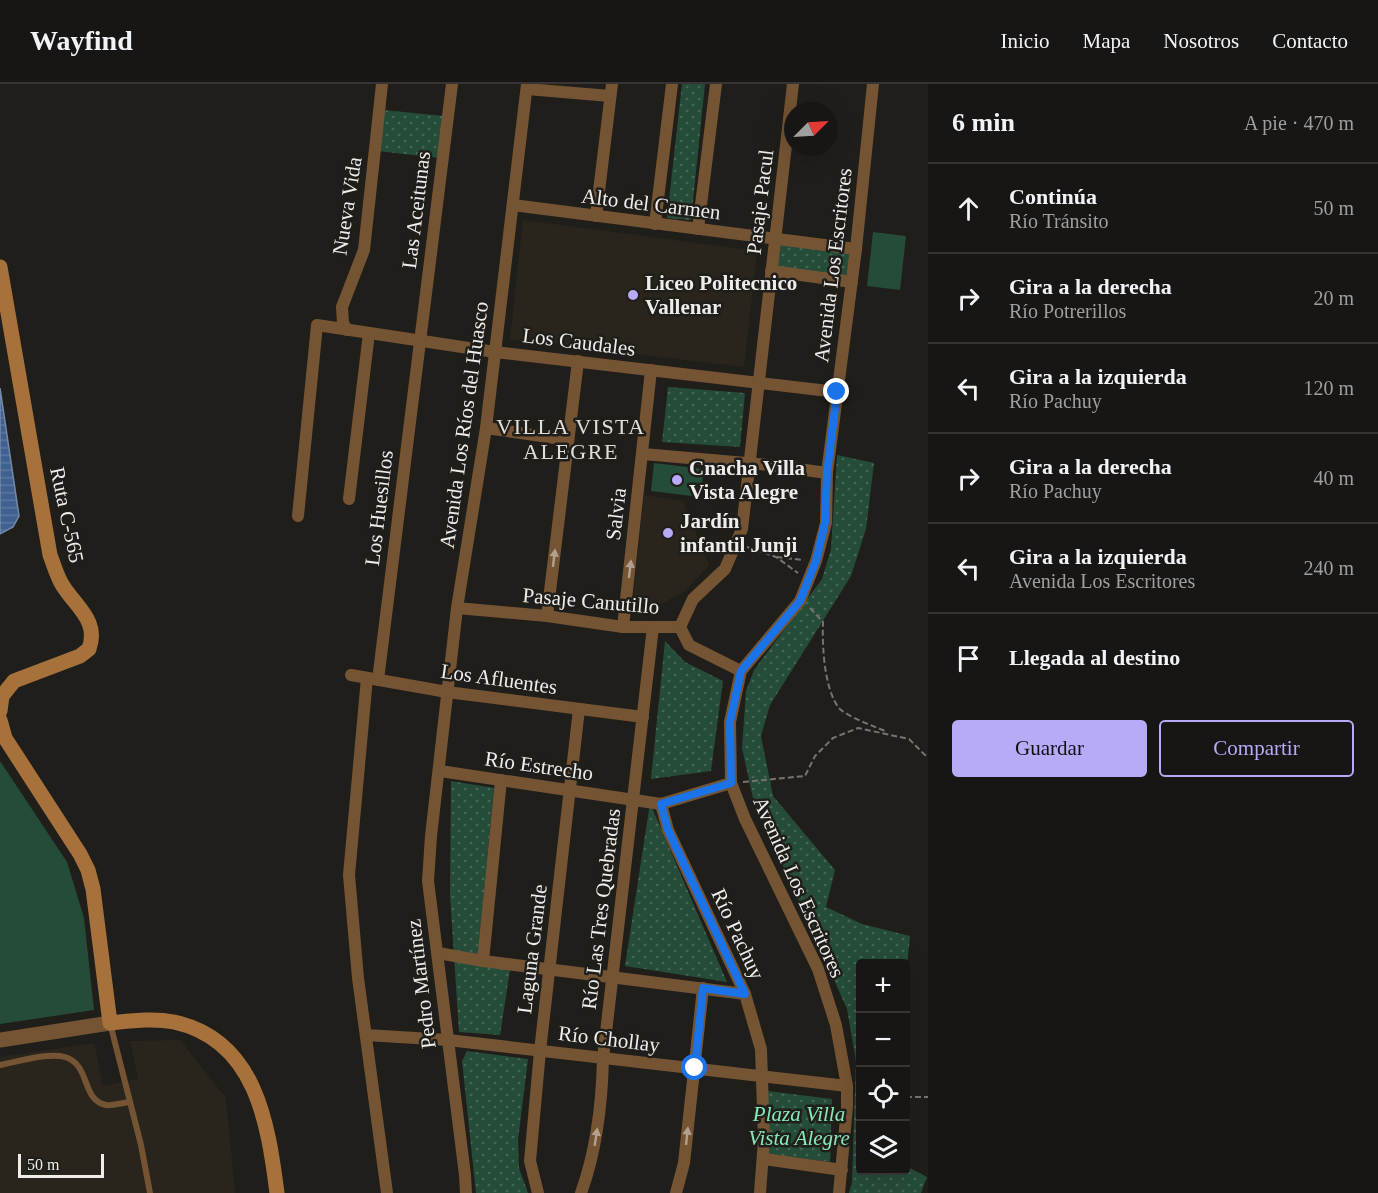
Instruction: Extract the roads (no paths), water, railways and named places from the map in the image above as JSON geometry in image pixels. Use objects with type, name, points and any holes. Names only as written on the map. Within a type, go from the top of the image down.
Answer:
[{"type":"main road","name":"Ruta C-565","points":[[0,267],[51,555],[62,585],[89,623],[92,632],[89,649],[80,656],[14,681],[2,696],[0,711]]},
{"type":"main road","points":[[0,720],[5,738],[88,870],[96,909],[110,1023],[152,1020],[172,1022],[192,1028],[211,1038],[234,1057],[248,1077],[258,1098],[277,1193]]},
{"type":"street","name":"Nueva Vida","points":[[347,330],[342,307],[364,250],[382,84]]},
{"type":"street","name":"Las Aceitunas","points":[[419,340],[452,84]]},
{"type":"street","points":[[656,224],[672,84]]},
{"type":"street","points":[[699,229],[716,84]]},
{"type":"street","name":"Pasaje Pacul","points":[[680,627],[693,599],[725,569],[742,529],[793,84]]},
{"type":"street","name":"Avenida Los Escritores","points":[[839,1193],[847,1086],[836,1025],[818,969],[731,783],[730,722],[741,671],[800,601],[816,561],[825,523],[827,473],[856,249],[873,84]]},
{"type":"street","points":[[527,86],[611,90],[596,216]]},
{"type":"street","name":"Avenida Los Ríos del Huasco","points":[[440,771],[457,608],[486,428],[527,86]]},
{"type":"street","name":"Alto del Carmen","points":[[513,206],[856,249]]},
{"type":"street","points":[[771,271],[852,282]]},
{"type":"street","name":"Los Caudales","points":[[298,516],[316,325],[495,351],[837,392]]},
{"type":"street","points":[[349,499],[369,333]]},
{"type":"street","name":"Los Huesillos","points":[[387,1193],[358,978],[349,875],[419,340]]},
{"type":"street","points":[[547,616],[578,361]]},
{"type":"street","name":"Salvia","points":[[623,627],[651,370]]},
{"type":"street","points":[[486,428],[568,440]]},
{"type":"street","points":[[643,454],[750,463],[827,473]]},
{"type":"street","name":"Pasaje Canutillo","points":[[457,608],[547,616],[623,627],[680,627],[689,645],[741,671]]},
{"type":"street","name":"Río Las Tres Quebradas","points":[[581,1193],[592,1160],[602,1098],[603,1058],[653,627]]},
{"type":"street","name":"Los Afluentes","points":[[351,675],[447,692],[643,717]]},
{"type":"street","name":"Laguna Grande","points":[[538,1193],[530,1161],[540,1051],[579,709]]},
{"type":"street","name":"Río Estrecho","points":[[440,771],[633,799]]},
{"type":"street","name":"Pedro Martínez","points":[[440,771],[431,836],[428,881],[466,1193]]},
{"type":"street","points":[[483,961],[501,780]]},
{"type":"street","points":[[633,799],[661,804],[731,783]]},
{"type":"street","name":"Río Pachuy","points":[[661,804],[668,830],[745,994],[761,1049],[764,1160],[760,1193]]},
{"type":"street","points":[[438,952],[483,961],[745,994]]},
{"type":"street","points":[[676,1193],[684,1163],[703,988]]},
{"type":"street","points":[[0,1040],[110,1023]]},
{"type":"street","name":"Río Chollay","points":[[366,1035],[448,1040],[847,1086]]},
{"type":"street","points":[[764,1160],[842,1170]]},
{"type":"lane","points":[[110,1023],[141,1145],[150,1193]]},
{"type":"lane","points":[[0,1065],[56,1056],[66,1058],[81,1068],[89,1092],[95,1100],[106,1105],[129,1102]]},
{"type":"water","points":[[0,388],[19,516],[13,527],[0,534]]},
{"type":"place","name":"Liceo Politecnico Vallenar","points":[[633,295]]},
{"type":"place","name":"Cnacha Villa Vista Alegre","points":[[677,480]]},
{"type":"place","name":"Jardín infantil Junji","points":[[668,533]]},
{"type":"district","name":"VILLA VISTA ALEGRE","points":[[571,438]]},
{"type":"park label","name":"Plaza Villa Vista Alegre","points":[[799,1126]]}]
